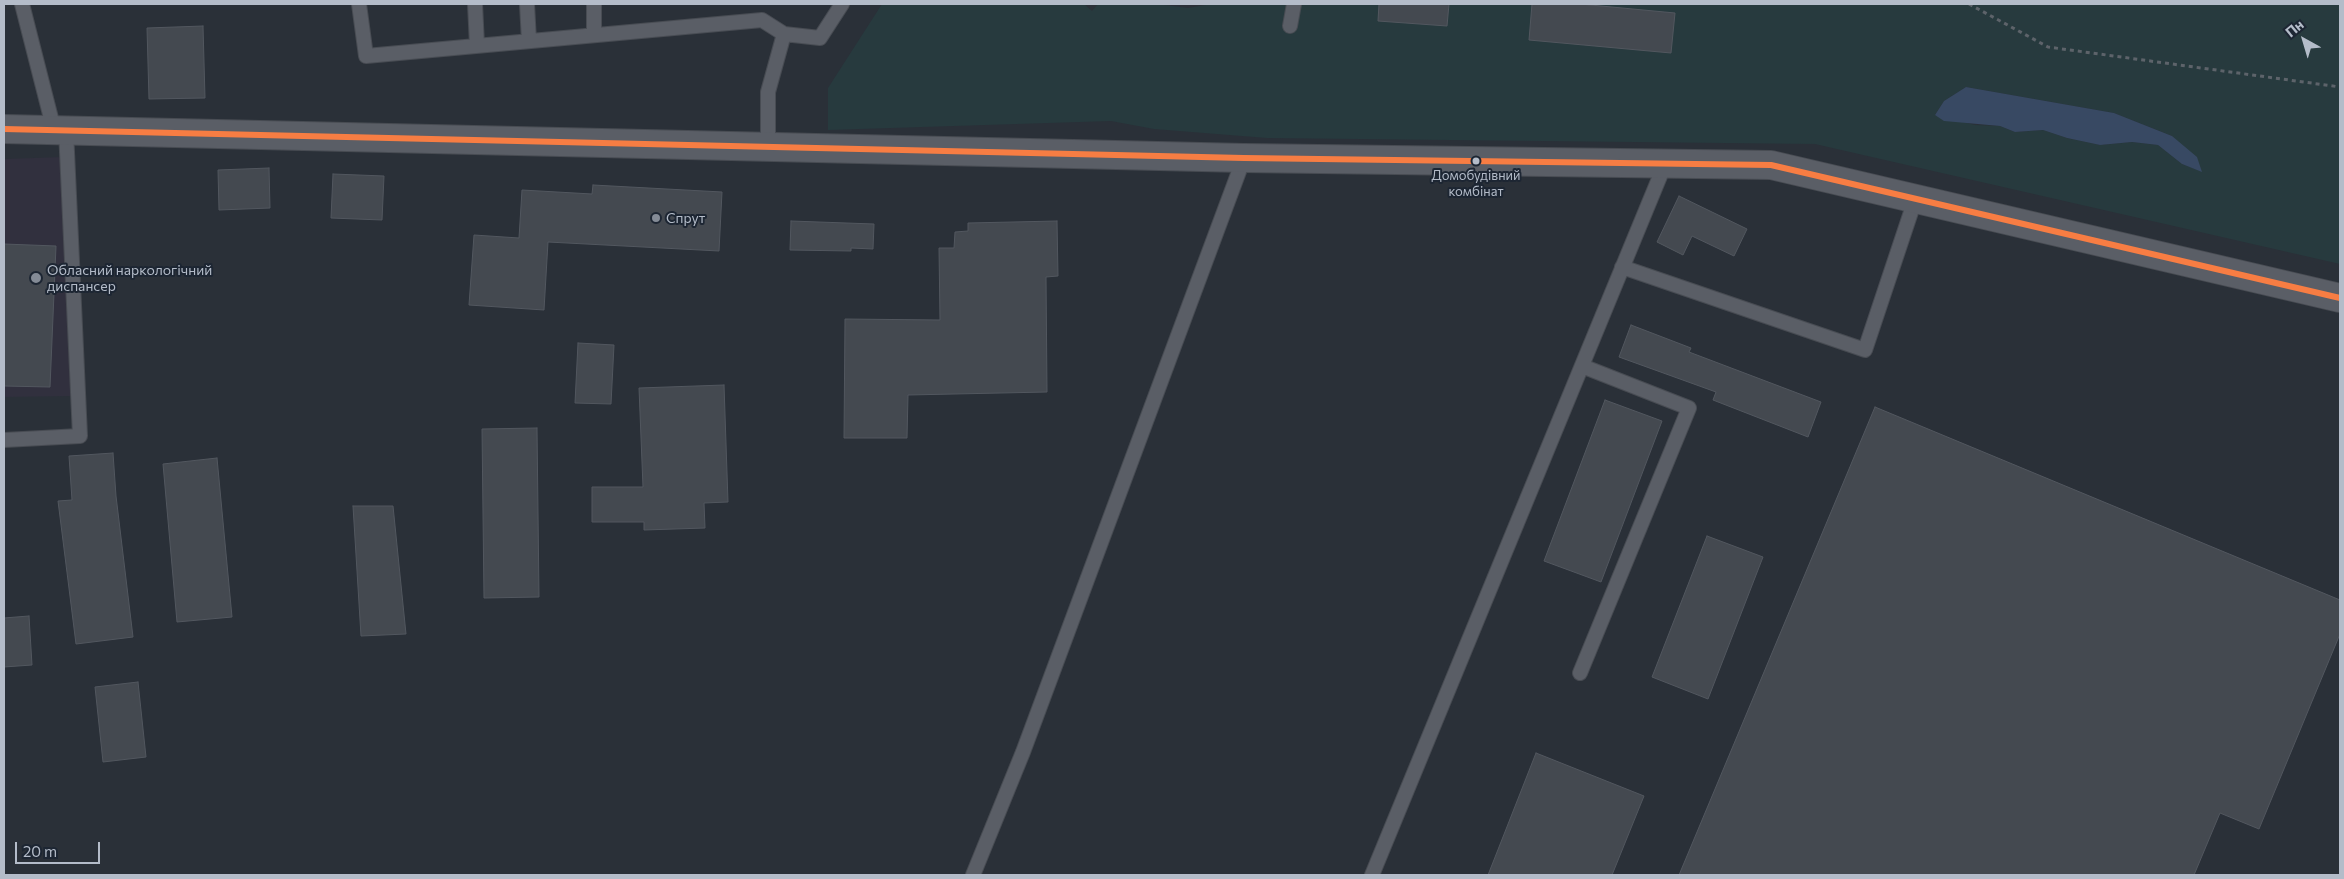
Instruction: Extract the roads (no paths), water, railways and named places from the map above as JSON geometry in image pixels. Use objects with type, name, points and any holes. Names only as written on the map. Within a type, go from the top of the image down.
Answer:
[{"type":"street","points":[[4,129],[1244,158],[1771,166],[2340,298]]},
{"type":"lane","points":[[4,440],[80,436],[60,130],[22,4]]},
{"type":"lane","points":[[359,4],[366,56],[762,20],[784,34],[820,38],[842,4]]},
{"type":"lane","points":[[475,4],[477,45]]},
{"type":"lane","points":[[527,4],[529,41]]},
{"type":"lane","points":[[594,4],[594,35]]},
{"type":"lane","points":[[1290,26],[1294,4]]},
{"type":"lane","points":[[768,147],[768,92],[784,34]]},
{"type":"lane","points":[[973,875],[1023,752],[1244,158]]},
{"type":"lane","points":[[1372,875],[1665,164]]},
{"type":"lane","points":[[1622,267],[1865,350],[1915,200]]},
{"type":"lane","points":[[1580,673],[1689,408],[1582,366]]},
{"type":"water","points":[[1966,87],[2114,113],[2172,136],[2197,157],[2202,172],[2182,164],[2158,145],[2132,142],[2100,145],[2067,138],[2043,130],[2015,132],[2000,126],[1944,121],[1935,115],[1944,101]]},
{"type":"place","name":"Домобудівний комбінат","points":[[1476,161]]},
{"type":"place","name":"Спрут","points":[[656,218]]},
{"type":"place","name":"Обласний наркологічний диспансер","points":[[36,278]]}]
